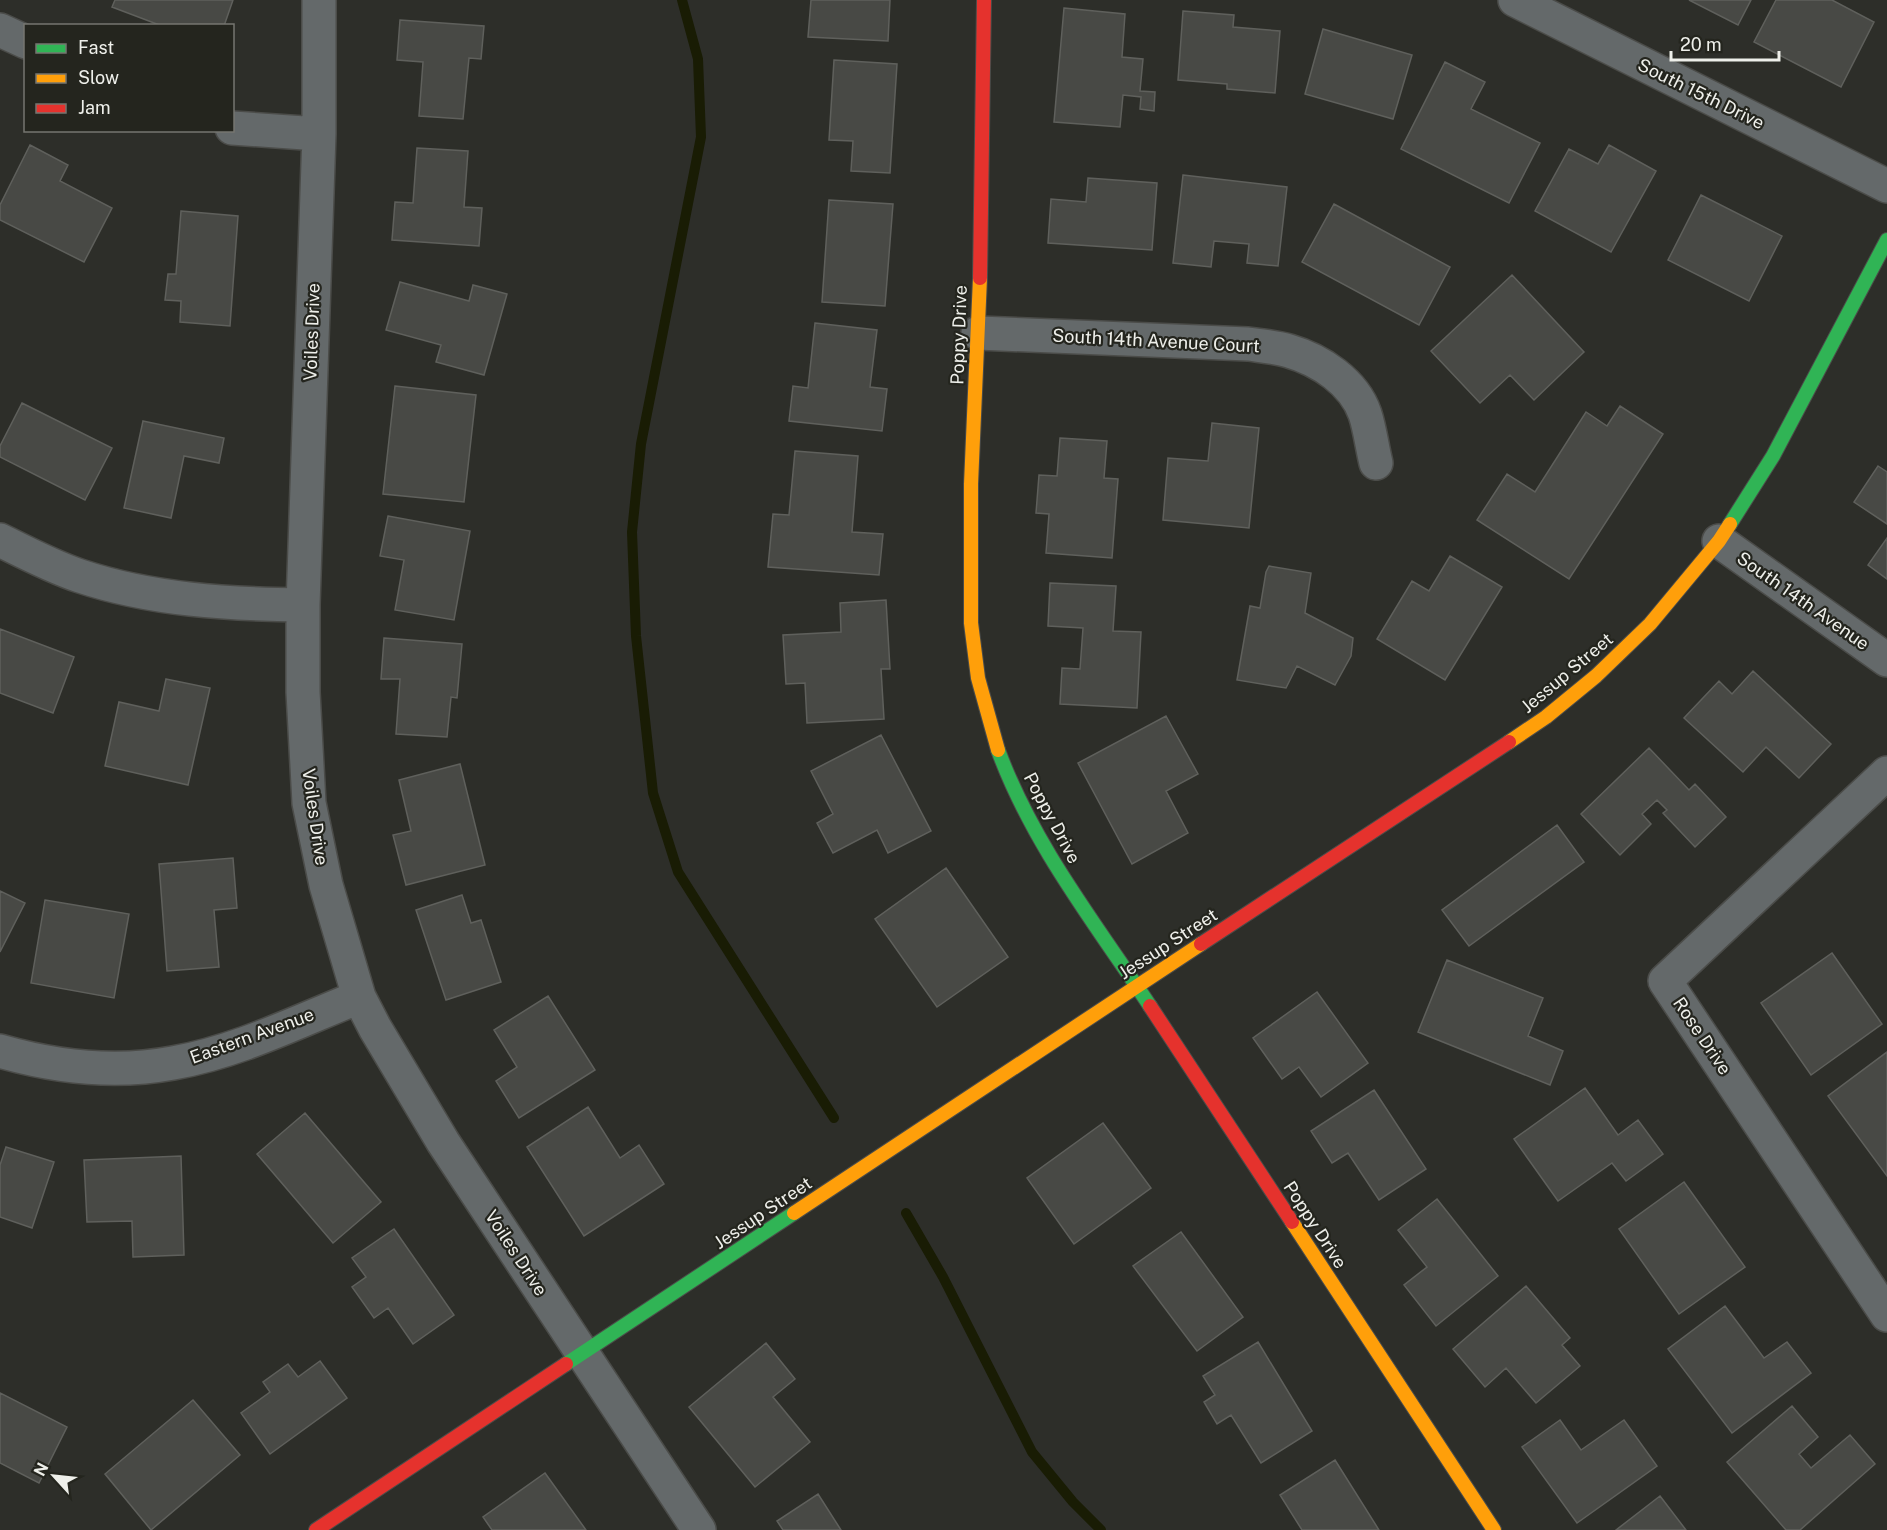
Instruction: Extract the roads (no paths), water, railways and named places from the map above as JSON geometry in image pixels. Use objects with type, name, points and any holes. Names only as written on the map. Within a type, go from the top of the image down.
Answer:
[{"type":"street","name":"Voiles Drive","points":[[319,0],[319,135],[303,604],[303,692],[309,803],[326,885],[359,997],[375,1028],[443,1142],[699,1530]]},
{"type":"street","name":"Poppy Drive","points":[[984,0],[978,333],[972,427],[970,542],[972,640],[995,742],[1034,829],[1078,902],[1137,986],[1494,1530]]},
{"type":"street","name":"South 15th Drive","points":[[1515,0],[1887,186]]},
{"type":"street","points":[[0,30],[24,41]]},
{"type":"street","points":[[234,128],[319,135]]},
{"type":"street","name":"Jessup Street","points":[[316,1530],[1137,986],[1462,774],[1546,717],[1596,676],[1650,624],[1719,541],[1773,456],[1887,240]]},
{"type":"street","name":"South 14th Avenue Court","points":[[978,333],[1248,344],[1289,351],[1316,362],[1334,373],[1350,388],[1364,412],[1376,463]]},
{"type":"street","points":[[0,540],[79,575],[126,589],[185,599],[245,604],[303,604]]},
{"type":"street","name":"South 14th Avenue","points":[[1719,541],[1887,660]]},
{"type":"street","name":"Rose Drive","points":[[1887,772],[1665,981],[1887,1315]]},
{"type":"street","name":"Eastern Avenue","points":[[0,1051],[77,1068],[129,1068],[173,1064],[246,1042],[359,997]]},
{"type":"waterway","points":[[682,0],[698,59],[701,137],[641,444],[632,532],[636,636],[653,793],[678,872],[834,1118]]},
{"type":"waterway","points":[[906,1213],[943,1277],[1032,1452],[1073,1502],[1101,1530]]}]
